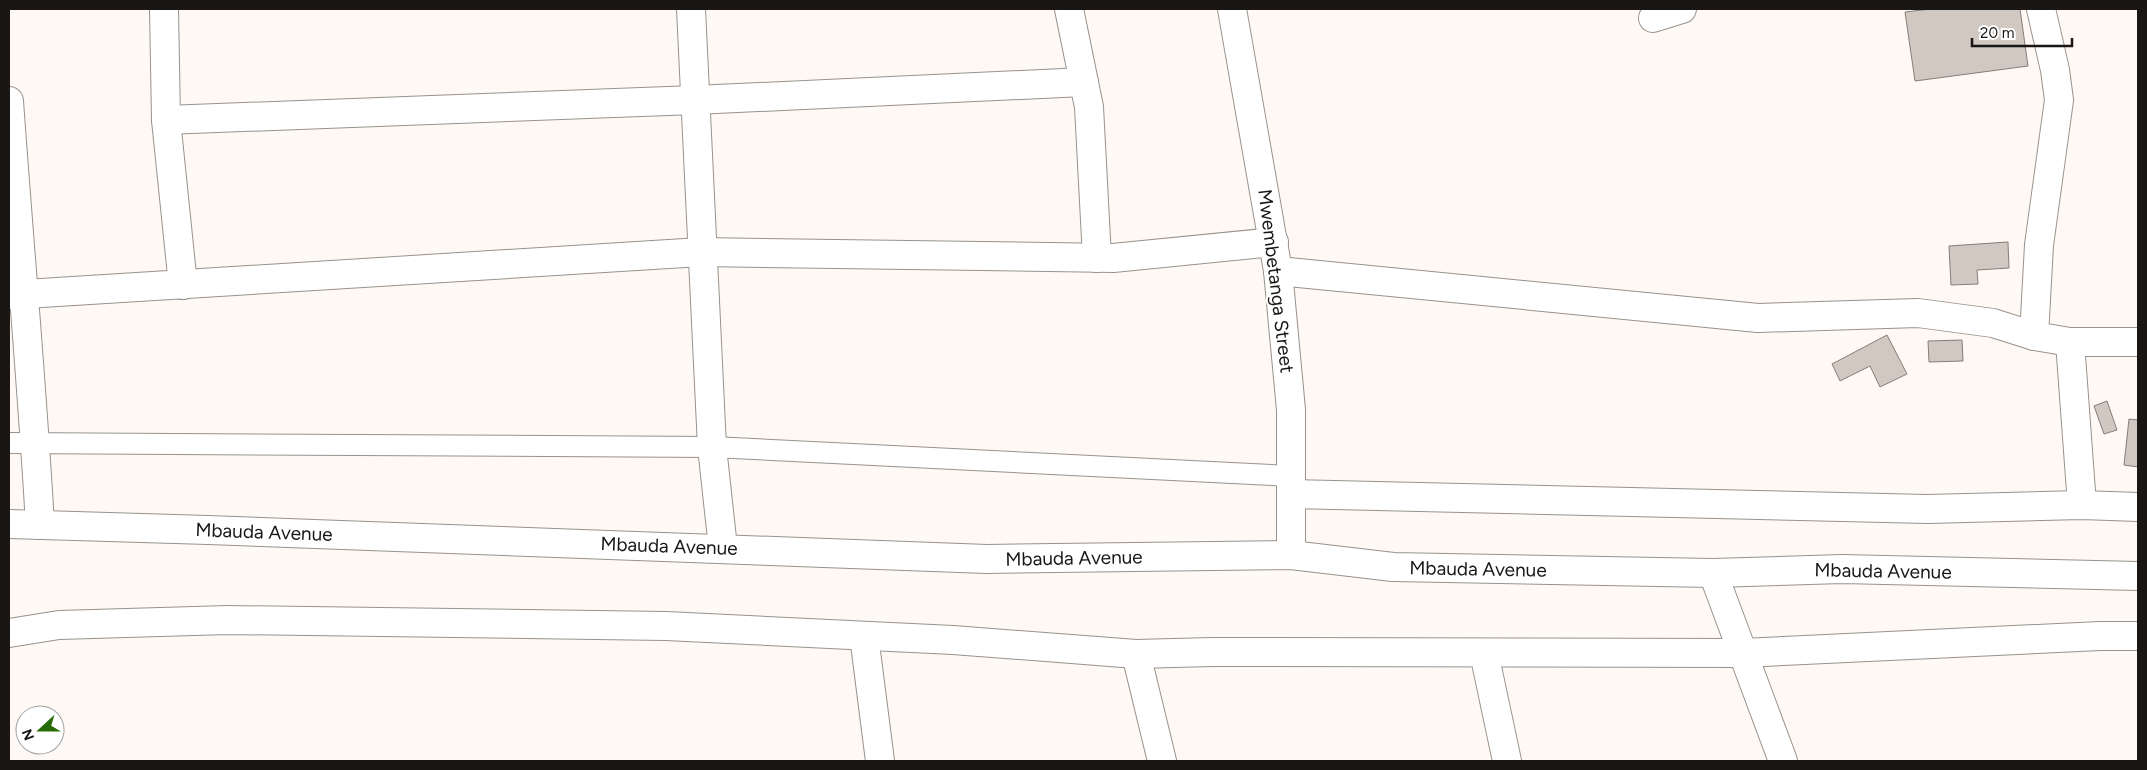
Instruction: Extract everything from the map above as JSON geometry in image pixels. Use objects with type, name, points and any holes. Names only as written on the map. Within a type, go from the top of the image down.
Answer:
[{"type":"street","points":[[164,9],[166,120],[182,285]]},
{"type":"street","points":[[691,9],[701,252],[712,447],[722,548]]},
{"type":"street","points":[[1069,9],[1089,106],[1097,258]]},
{"type":"street","name":"Mwembetanga Street","points":[[1232,9],[1278,271],[1291,410],[1290,555]]},
{"type":"street","points":[[1652,18],[1682,9]]},
{"type":"street","points":[[2034,336],[2039,245],[2059,100],[2055,70],[2040,9]]},
{"type":"street","points":[[166,120],[695,100],[1084,82]]},
{"type":"street","points":[[9,101],[16,295],[36,443],[40,525]]},
{"type":"street","points":[[16,295],[701,252],[1113,258],[1274,242]]},
{"type":"street","points":[[1278,271],[1758,318],[1918,313],[1993,323],[2034,336],[2070,342],[2138,342]]},
{"type":"street","points":[[2070,342],[2082,505]]},
{"type":"street","points":[[1291,485],[1927,509],[2082,505],[2138,507]]},
{"type":"street","name":"Mbauda Avenue","points":[[9,524],[722,548],[987,559],[1290,555],[1393,567],[1713,573],[1842,569],[2138,576]]},
{"type":"street","points":[[1713,573],[1783,761]]},
{"type":"street","points":[[9,633],[58,625],[228,620],[666,626],[953,640],[1136,654],[1212,652],[1742,653],[2100,636],[2138,636]]},
{"type":"street","points":[[864,636],[880,761]]},
{"type":"street","points":[[1484,653],[1506,761]]},
{"type":"street","points":[[1136,654],[1162,761]]},
{"type":"lane","points":[[9,443],[712,447],[1291,485]]},
{"type":"building","points":[[1931,9],[2020,9],[2028,66],[1915,81],[1905,12]]},
{"type":"building","points":[[2008,242],[2009,268],[1977,270],[1978,284],[1951,285],[1949,246]]},
{"type":"building","points":[[1887,335],[1907,374],[1880,387],[1870,366],[1840,381],[1832,364]]},
{"type":"building","points":[[1962,340],[1963,361],[1929,362],[1928,341]]},
{"type":"building","points":[[2107,401],[2117,430],[2104,434],[2094,406]]},
{"type":"building","points":[[2129,419],[2138,420],[2138,467],[2124,465]]}]
